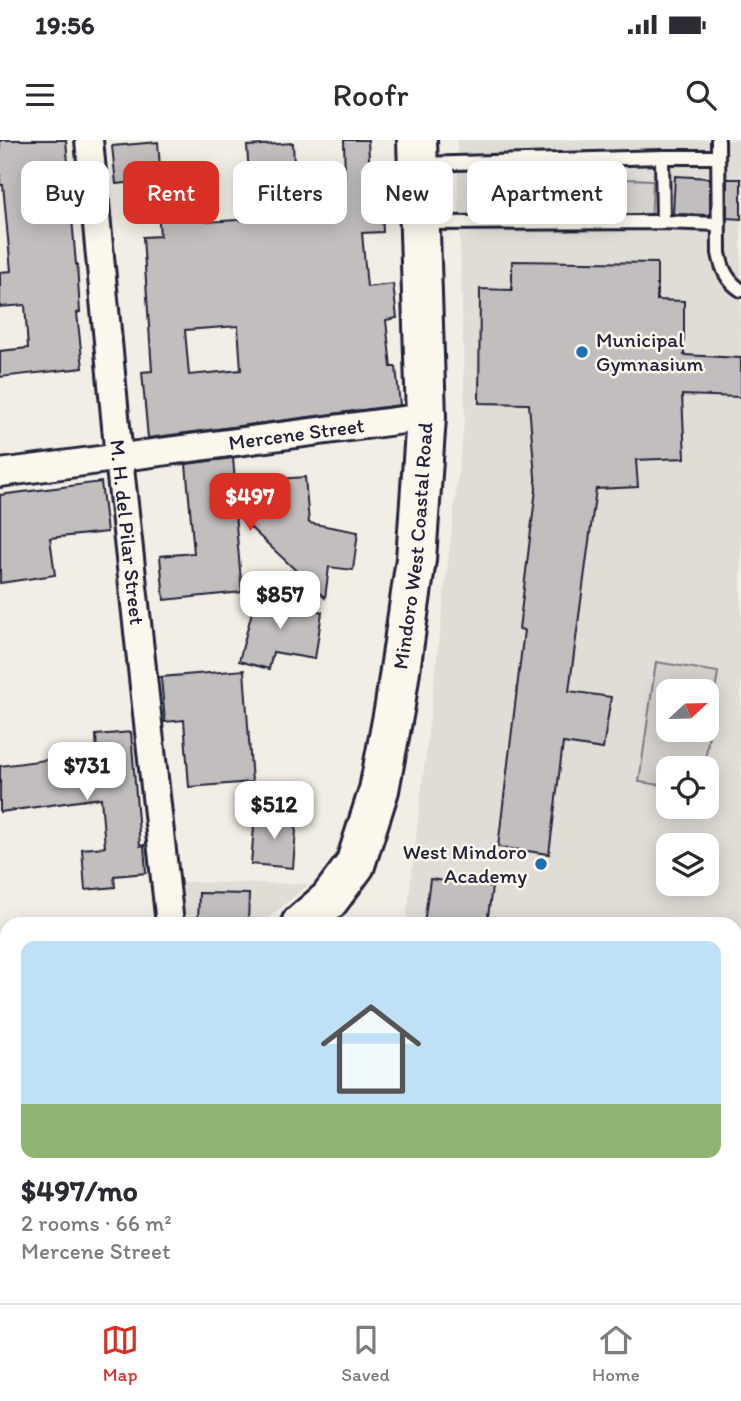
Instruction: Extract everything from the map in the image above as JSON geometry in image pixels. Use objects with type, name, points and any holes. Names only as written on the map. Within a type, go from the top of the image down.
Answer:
[{"type":"main road","name":"Mindoro West Coastal Road","points":[[309,917],[329,900],[355,865],[379,790],[395,705],[416,559],[426,417],[420,224]]},
{"type":"street","name":"M. H. del Pilar Street","points":[[89,140],[119,458],[169,917]]},
{"type":"street","name":"Mercene Street","points":[[0,473],[426,417]]},
{"type":"lane","points":[[718,140],[719,253],[723,270],[732,285],[741,290]]},
{"type":"lane","points":[[418,152],[717,157]]},
{"type":"lane","points":[[662,157],[663,222]]},
{"type":"lane","points":[[453,223],[719,224]]},
{"type":"shaded area","name":"West Mindoro Academy","points":[[457,140],[741,140],[741,917],[407,917],[465,416]]},
{"type":"shaded area","points":[[627,179],[653,180],[651,225],[617,224],[627,224]]},
{"type":"shaded area","points":[[656,662],[718,672],[717,679],[656,679],[656,742],[708,742],[706,756],[656,756],[656,784],[639,782]]},
{"type":"shaded area","points":[[182,882],[309,884],[269,917],[184,917]]},
{"type":"building","points":[[0,140],[66,140],[68,161],[21,161],[21,224],[73,224],[83,368],[0,377],[0,351],[28,348],[25,305],[0,307],[0,272],[11,271],[3,185],[0,185]]},
{"type":"building","points":[[344,140],[368,140],[369,161],[361,161],[361,224],[383,224],[383,232],[362,233],[367,287],[393,284],[397,318],[386,320],[391,367],[396,367],[400,405],[148,438],[142,372],[152,371],[143,237],[160,236],[159,224],[219,224],[219,221],[233,220],[233,224],[347,224],[347,161],[345,161]],"holes":[[[238,326],[241,370],[189,375],[185,330]]]},
{"type":"building","points":[[158,142],[160,161],[123,161],[123,183],[116,184],[112,146]]},
{"type":"building","points":[[293,143],[294,161],[248,161],[247,146]]},
{"type":"building","points":[[675,176],[710,178],[710,215],[673,214]]},
{"type":"building","points":[[727,179],[741,179],[741,219],[727,218]]},
{"type":"building","points":[[512,261],[657,263],[657,300],[684,301],[684,355],[741,358],[741,397],[682,395],[685,458],[636,460],[638,487],[596,489],[569,691],[611,697],[603,749],[563,743],[549,854],[498,847],[524,630],[519,629],[536,489],[529,404],[479,403],[480,289],[512,290]]},
{"type":"building","points":[[233,458],[235,482],[305,477],[309,523],[358,532],[353,570],[329,567],[325,598],[235,513],[242,592],[164,600],[160,556],[194,553],[186,464]]},
{"type":"building","points":[[101,482],[107,532],[50,538],[55,575],[0,583],[0,495]]},
{"type":"building","points":[[257,593],[322,612],[315,659],[273,652],[269,669],[239,661]]},
{"type":"building","points":[[244,670],[252,782],[189,787],[184,720],[165,722],[161,677]]},
{"type":"building","points":[[131,732],[140,846],[144,845],[146,873],[114,876],[115,887],[85,890],[82,849],[105,847],[101,798],[0,812],[0,766],[97,753],[96,735]]},
{"type":"building","points":[[255,814],[297,818],[293,868],[251,864]]},
{"type":"building","points":[[430,879],[492,887],[488,917],[425,917]]},
{"type":"building","points":[[199,893],[249,894],[248,917],[198,917]]},
{"type":"place","name":"Municipal Gymnasium","points":[[582,352]]},
{"type":"place","name":"West Mindoro Academy","points":[[541,864]]}]
